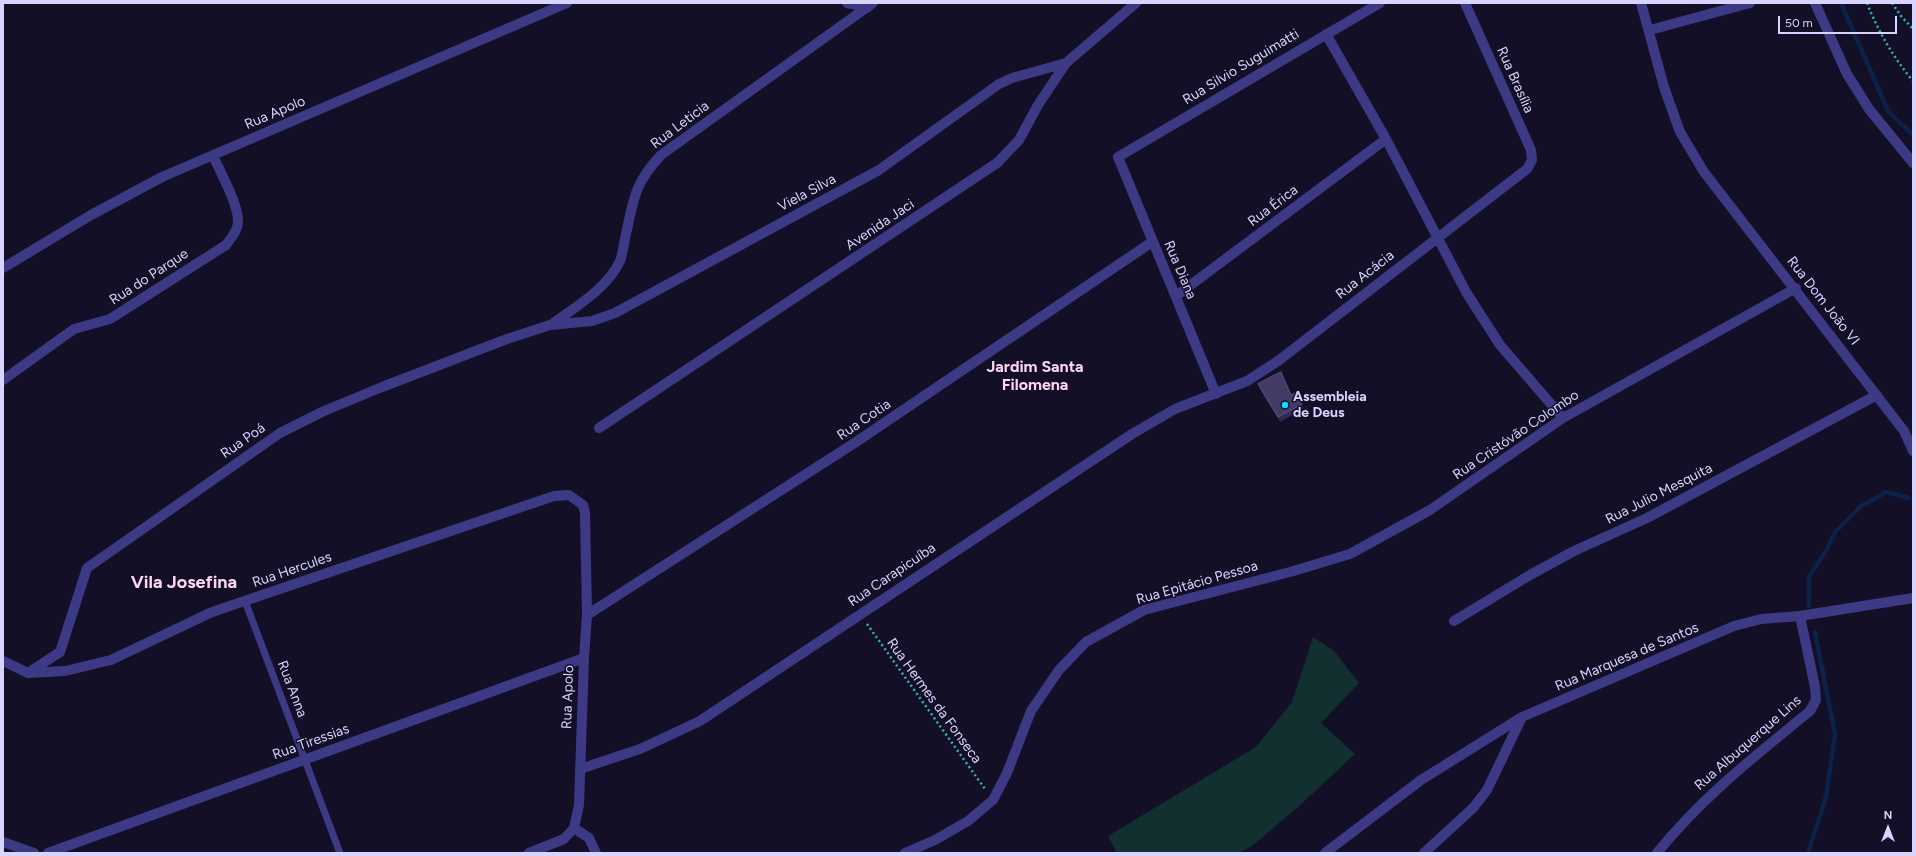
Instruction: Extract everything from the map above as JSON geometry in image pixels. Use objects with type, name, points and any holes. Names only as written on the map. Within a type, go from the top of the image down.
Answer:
[{"type":"street","name":"Rua Apolo","points":[[3,268],[98,212],[162,177],[568,3]]},
{"type":"street","points":[[847,3],[870,5]]},
{"type":"street","name":"Avenida Jaci","points":[[599,428],[997,164],[1020,140],[1038,105],[1066,63],[1136,3]]},
{"type":"street","name":"Rua Silvio Suguimatti","points":[[1118,157],[1380,3]]},
{"type":"street","name":"Rua Brasília","points":[[1465,3],[1531,150],[1532,160],[1527,169]]},
{"type":"street","name":"Rua Dom João VI","points":[[1641,3],[1650,30],[1664,87],[1680,132],[1704,172],[1878,395],[1904,431],[1913,451]]},
{"type":"street","points":[[1650,30],[1750,3]]},
{"type":"street","points":[[1815,3],[1847,74],[1869,109],[1913,163]]},
{"type":"street","name":"Rua Leticia","points":[[550,325],[589,297],[606,281],[620,260],[635,191],[646,171],[661,154],[870,5]]},
{"type":"street","points":[[1326,34],[1386,139],[1466,292],[1500,345],[1562,418]]},
{"type":"street","name":"Viela Silva","points":[[550,325],[592,321],[615,313],[879,170],[999,84],[1012,78],[1066,63]]},
{"type":"street","name":"Rua Érica","points":[[1176,296],[1386,139]]},
{"type":"street","name":"Rua do Parque","points":[[3,380],[74,329],[110,319],[226,245],[234,234],[238,223],[235,205],[213,155]]},
{"type":"street","name":"Rua Diana","points":[[1118,157],[1216,394]]},
{"type":"street","name":"Rua Acácia","points":[[1216,394],[1247,381],[1278,361],[1437,236],[1527,169]]},
{"type":"street","name":"Rua Cotia","points":[[587,615],[856,442],[1152,242]]},
{"type":"street","name":"Rua Cristóvão Colombo","points":[[1290,572],[1350,554],[1430,510],[1562,418],[1796,288]]},
{"type":"street","name":"Rua Poá","points":[[28,673],[60,652],[87,568],[280,433],[324,411],[402,378],[465,354],[550,325]]},
{"type":"street","name":"Rua Carapicuíba","points":[[580,768],[640,749],[700,722],[1132,434],[1176,409],[1216,394]]},
{"type":"street","name":"Rua Julio Mesquita","points":[[1454,621],[1530,575],[1574,551],[1647,518],[1878,395]]},
{"type":"street","name":"Rua Hercules","points":[[3,661],[28,673],[65,671],[111,660],[212,612],[554,496],[569,495],[583,505],[585,513]]},
{"type":"street","name":"Rua Apolo","points":[[574,828],[579,805],[587,615],[585,513]]},
{"type":"street","name":"Rua Epitácio Pessoa","points":[[905,853],[934,840],[968,821],[992,800],[1007,773],[1031,711],[1059,670],[1086,642],[1144,610],[1290,572]]},
{"type":"street","name":"Rua Marquesa de Santos","points":[[1325,853],[1421,780],[1522,717],[1734,626],[1761,619],[1800,616],[1913,598]]},
{"type":"street","name":"Rua Albuquerque Lins","points":[[1656,853],[1681,823],[1722,783],[1810,711],[1816,700],[1815,687],[1800,616]]},
{"type":"street","name":"Rua Tiressias","points":[[48,853],[584,658]]},
{"type":"street","points":[[1424,853],[1473,808],[1487,790],[1522,717]]},
{"type":"street","points":[[528,853],[564,839],[574,828],[589,838],[596,853]]},
{"type":"street","points":[[3,842],[34,853]]},
{"type":"lane","name":"Rua Anna","points":[[245,601],[340,853]]},
{"type":"path","points":[[1867,3],[1877,29],[1902,68],[1913,81]]},
{"type":"path","points":[[1892,3],[1913,29]]},
{"type":"path","name":"Rua Hermes da Fonseca","points":[[860,614],[992,800]]},
{"type":"green space","points":[[1313,637],[1334,651],[1359,683],[1321,723],[1355,754],[1298,807],[1252,846],[1238,853],[1117,853],[1108,836],[1256,747],[1292,702]]},
{"type":"building","name":"Assembleia de Deus","points":[[1281,372],[1291,395],[1295,393],[1302,404],[1278,417],[1258,384]]},
{"type":"waterway","points":[[1841,3],[1888,111],[1913,135]]},
{"type":"waterway","points":[[1809,606],[1809,577],[1827,549],[1835,532],[1860,507],[1886,492],[1909,498]]},
{"type":"waterway","points":[[1808,853],[1826,797],[1835,734],[1815,632]]},
{"type":"place","name":"Assembleia de Deus","points":[[1285,405]]},
{"type":"district","name":"Jardim Santa Filomena","points":[[1035,376]]},
{"type":"district","name":"Vila Josefina","points":[[184,583]]}]
